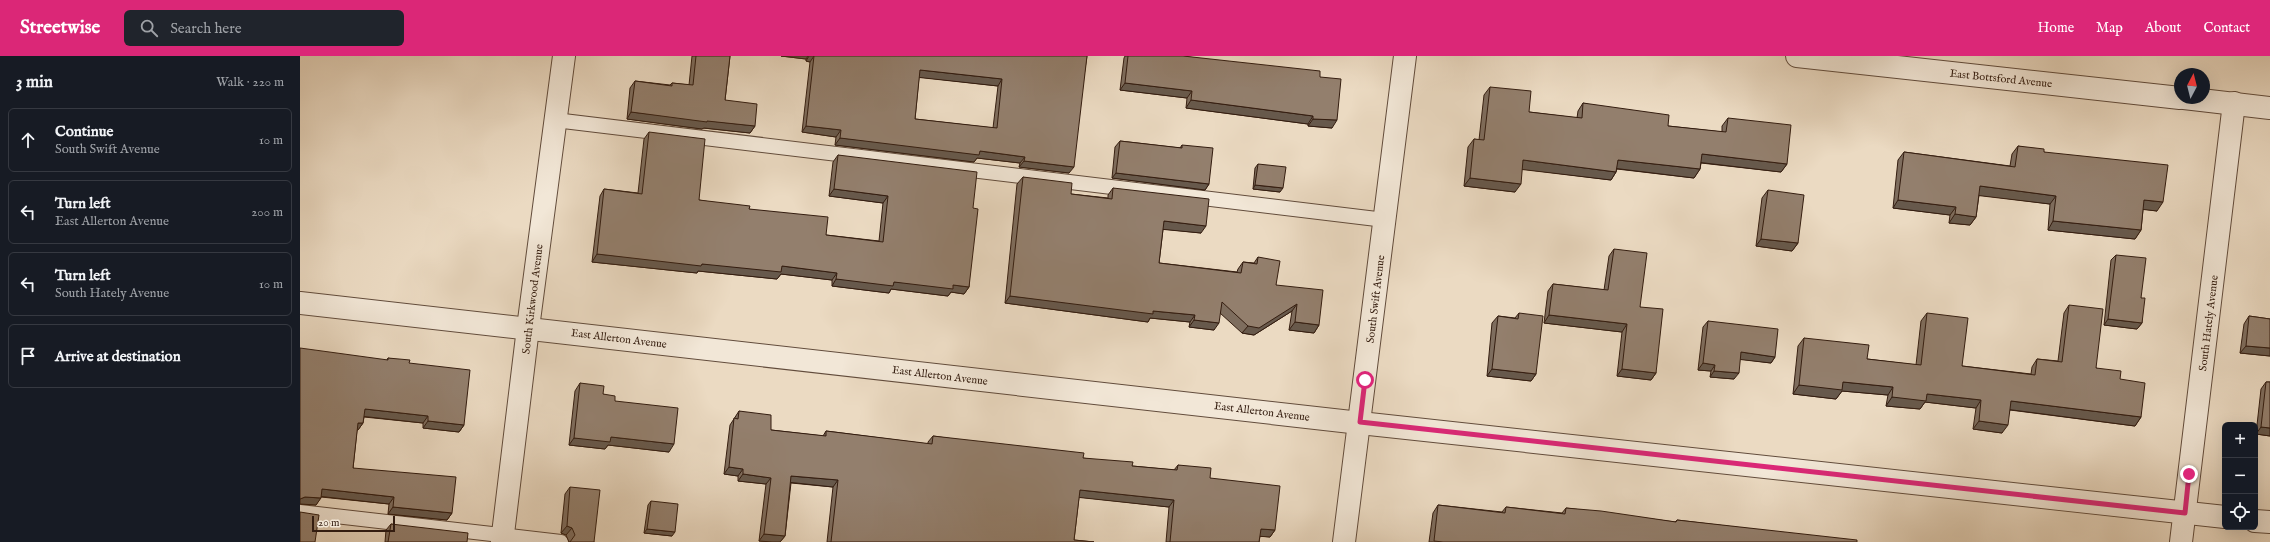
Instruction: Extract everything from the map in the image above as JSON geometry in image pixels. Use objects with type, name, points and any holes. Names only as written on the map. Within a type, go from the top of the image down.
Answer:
[{"type":"street","name":"South Kirkwood Avenue","points":[[503,539],[528,328],[564,56]]},
{"type":"street","name":"South Swift Avenue","points":[[1344,542],[1405,56]]},
{"type":"street","name":"East Bottsford Avenue","points":[[1797,56],[2174,97]]},
{"type":"street","points":[[2210,101],[2270,108]]},
{"type":"street","name":"South Hately Avenue","points":[[2181,542],[2234,104]]},
{"type":"street","name":"East Allerton Avenue","points":[[300,303],[2222,518]]},
{"type":"street","points":[[2258,521],[2270,522]]},
{"type":"lane","points":[[555,120],[1385,220]]},
{"type":"lane","points":[[300,512],[503,539],[561,542]]},
{"type":"building","points":[[696,56],[730,56],[725,100],[757,104],[755,126],[707,122],[631,112],[635,81],[672,86],[672,83],[693,85]]},
{"type":"building","points":[[814,56],[1087,56],[1074,167],[1024,161],[1025,157],[980,151],[979,155],[840,138],[841,130],[806,126]],"holes":[[[920,70],[1002,79],[997,128],[915,119]]]},
{"type":"building","points":[[1128,56],[1183,56],[1320,71],[1320,77],[1341,79],[1337,120],[1313,119],[1313,116],[1191,100],[1192,91],[1125,83]]},
{"type":"building","points":[[1490,87],[1531,91],[1529,112],[1582,118],[1583,103],[1669,115],[1668,126],[1726,132],[1728,118],[1791,125],[1787,164],[1702,154],[1700,169],[1618,160],[1616,172],[1523,160],[1521,184],[1470,178],[1474,139],[1484,140]]},
{"type":"building","points":[[649,132],[705,139],[699,200],[750,206],[749,209],[828,217],[826,235],[883,242],[888,196],[834,189],[838,155],[977,172],[973,208],[978,209],[969,287],[953,285],[953,289],[894,282],[893,286],[836,279],[837,273],[782,266],[781,272],[702,264],[701,266],[597,254],[604,189],[642,194]]},
{"type":"building","points":[[1120,141],[1182,148],[1182,145],[1213,148],[1209,184],[1116,173]]},
{"type":"building","points":[[2018,146],[2044,149],[2044,152],[2168,165],[2163,202],[2144,200],[2141,230],[2053,221],[2056,196],[1980,186],[1976,217],[1955,214],[1956,207],[1898,200],[1904,152],[2015,167]]},
{"type":"building","points":[[1258,164],[1286,167],[1283,188],[1255,185]]},
{"type":"building","points":[[1023,177],[1072,183],[1071,194],[1112,199],[1113,188],[1209,199],[1206,226],[1164,221],[1159,263],[1241,273],[1243,262],[1257,264],[1258,257],[1280,261],[1276,285],[1323,290],[1319,325],[1295,322],[1297,304],[1259,328],[1248,326],[1222,302],[1219,323],[1194,320],[1195,315],[1153,311],[1153,314],[1010,296]]},
{"type":"building","points":[[1768,190],[1804,195],[1798,243],[1761,239]]},
{"type":"building","points":[[1614,249],[1647,253],[1640,307],[1663,309],[1656,373],[1622,369],[1627,324],[1549,315],[1553,284],[1608,290]]},
{"type":"building","points":[[2116,255],[2146,258],[2141,298],[2145,298],[2142,323],[2108,319]]},
{"type":"building","points":[[2069,305],[2103,309],[2096,368],[2121,371],[2120,379],[2145,383],[2141,417],[2011,401],[2008,425],[1979,421],[1981,400],[1927,394],[1926,401],[1892,397],[1893,387],[1843,382],[1842,390],[1799,385],[1804,338],[1869,345],[1867,359],[1921,365],[1927,313],[1968,318],[1962,366],[2035,375],[2037,359],[2062,362]]},
{"type":"building","points":[[1519,313],[1543,316],[1536,374],[1492,369],[1498,316],[1518,319]]},
{"type":"building","points":[[2249,316],[2270,319],[2270,348],[2246,346]]},
{"type":"building","points":[[1708,321],[1778,329],[1775,357],[1741,352],[1739,373],[1714,371],[1715,365],[1703,363]]},
{"type":"building","points":[[300,348],[388,360],[388,358],[410,360],[409,363],[470,370],[464,425],[428,421],[428,416],[365,409],[363,423],[358,423],[353,468],[456,477],[452,513],[393,507],[394,497],[322,489],[321,498],[305,497],[300,499]]},
{"type":"building","points":[[2266,382],[2270,382],[2270,428],[2261,427]]},
{"type":"building","points":[[580,383],[604,386],[603,394],[615,396],[615,401],[678,408],[674,444],[611,437],[610,442],[574,438]]},
{"type":"building","points":[[739,411],[771,415],[771,430],[826,436],[826,431],[932,444],[933,436],[1084,453],[1083,458],[1133,462],[1132,466],[1177,470],[1178,465],[1211,468],[1210,478],[1280,486],[1275,530],[1261,529],[1259,542],[1170,542],[1174,500],[1080,490],[1074,540],[1094,542],[831,542],[838,480],[791,476],[785,536],[764,534],[771,478],[743,474],[743,469],[729,467],[734,418],[738,419]]},
{"type":"building","points":[[570,487],[600,490],[594,542],[570,542],[575,535],[572,528],[567,526]]},
{"type":"building","points":[[651,501],[678,504],[675,532],[647,529]]},
{"type":"building","points":[[1438,505],[1505,513],[1506,507],[1565,514],[1566,508],[1601,511],[1676,522],[1677,520],[1857,540],[1857,542],[1443,542],[1434,541]]},
{"type":"building","points":[[300,512],[319,515],[315,542],[300,542]]},
{"type":"building","points":[[391,524],[468,533],[467,542],[388,542]]},
{"type":"route","points":[[1365,380],[1360,422],[2185,513],[2189,474]]}]
